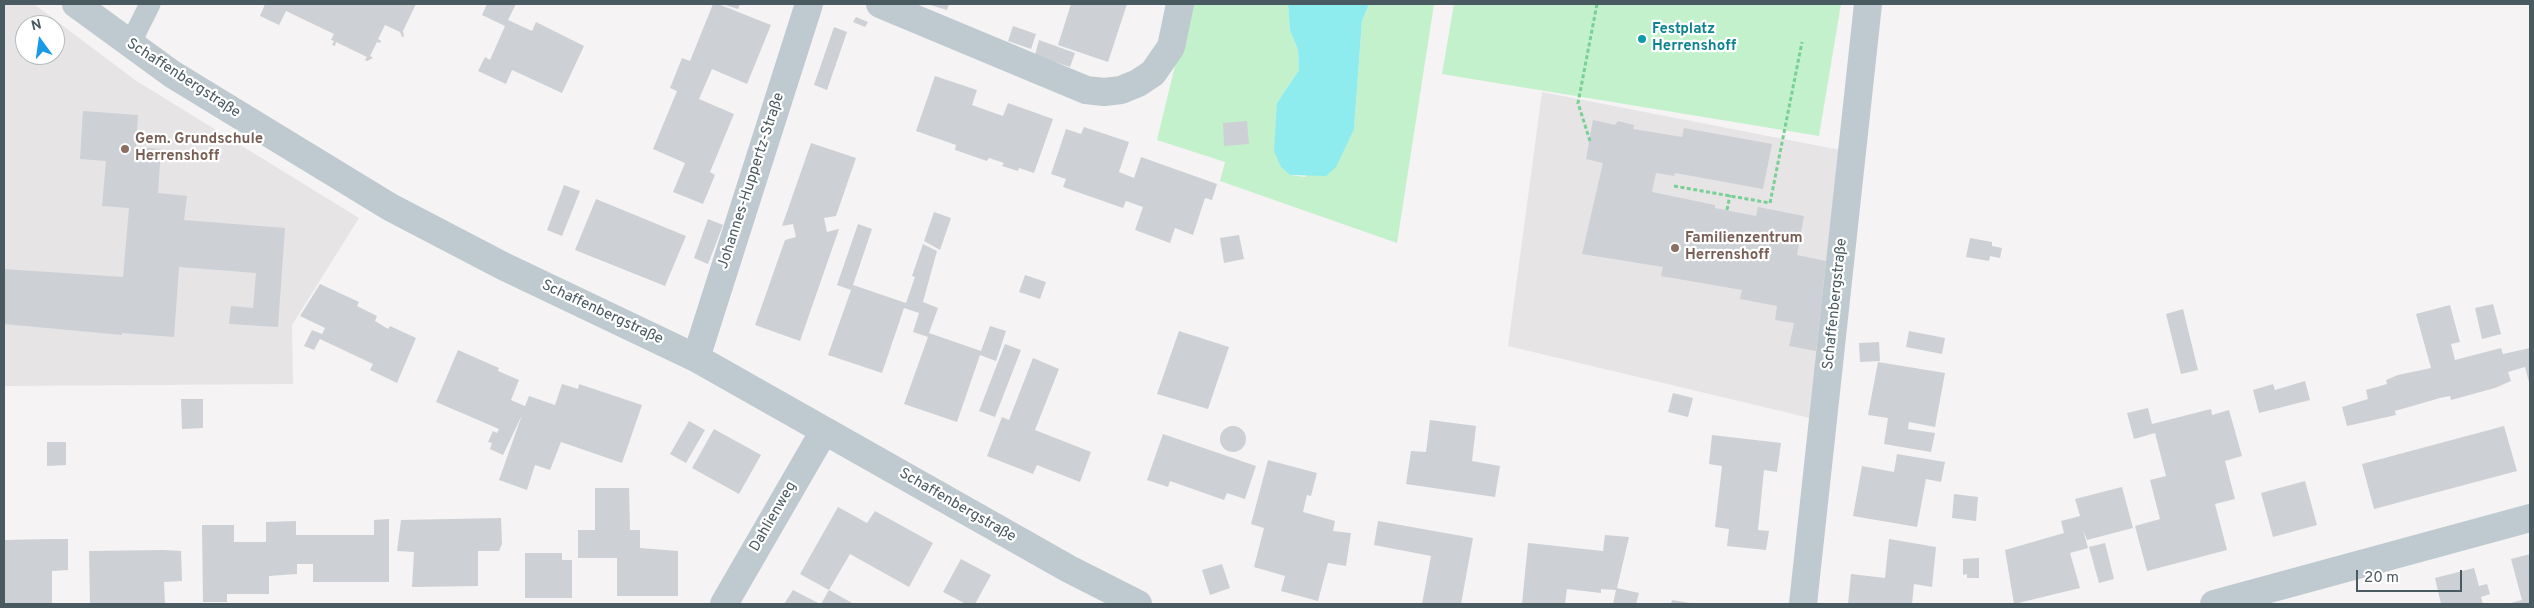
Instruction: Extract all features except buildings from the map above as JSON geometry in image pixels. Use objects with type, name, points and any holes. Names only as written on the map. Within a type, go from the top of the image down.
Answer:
[{"type":"street","name":"Schaffenbergstraße","points":[[76,4],[130,44],[215,101],[390,207],[503,266],[696,358],[1069,570],[1138,604]]},
{"type":"street","name":"Johannes-Huppertz-Straße","points":[[696,358],[809,4]]},
{"type":"street","points":[[880,4],[1086,90],[1104,92],[1121,90],[1138,83],[1153,73],[1170,46],[1180,4]]},
{"type":"street","name":"Schaffenbergstraße","points":[[1803,604],[1868,4]]},
{"type":"street","name":"Dahlienweg","points":[[724,604],[824,430]]},
{"type":"street","points":[[2214,604],[2530,518]]},
{"type":"lane","points":[[130,44],[150,4]]},
{"type":"path","points":[[1590,141],[1578,104],[1597,4]]},
{"type":"path","points":[[1674,186],[1770,203],[1802,42]]},
{"type":"path","points":[[1727,210],[1730,196]]},
{"type":"shaded area","name":"Gem. Grundschule Herrenshoff","points":[[4,4],[34,4],[49,15],[15,15],[15,65],[65,65],[65,27],[135,80],[359,218],[292,325],[293,384],[4,386]]},
{"type":"shaded area","name":"Familienzentrum Herrenshoff","points":[[1542,92],[1840,150],[1810,418],[1508,346]]},
{"type":"green space","points":[[1190,4],[1288,4],[1290,30],[1298,50],[1299,70],[1277,103],[1281,167],[1290,175],[1305,177],[1354,129],[1362,21],[1369,4],[1434,4],[1397,243],[1220,181],[1225,162],[1157,140]]},
{"type":"green space","name":"Festplatz Herrenshoff","points":[[1454,4],[1841,4],[1819,136],[1442,74]]},
{"type":"water","points":[[1288,4],[1369,4],[1362,21],[1354,129],[1336,167],[1326,176],[1290,175],[1281,167],[1274,151],[1277,103],[1299,70],[1298,50],[1290,30]]},
{"type":"place","name":"Festplatz Herrenshoff","points":[[1642,39]]},
{"type":"place","name":"Gem. Grundschule Herrenshoff","points":[[125,149]]},
{"type":"place","name":"Familienzentrum Herrenshoff","points":[[1675,248]]}]
